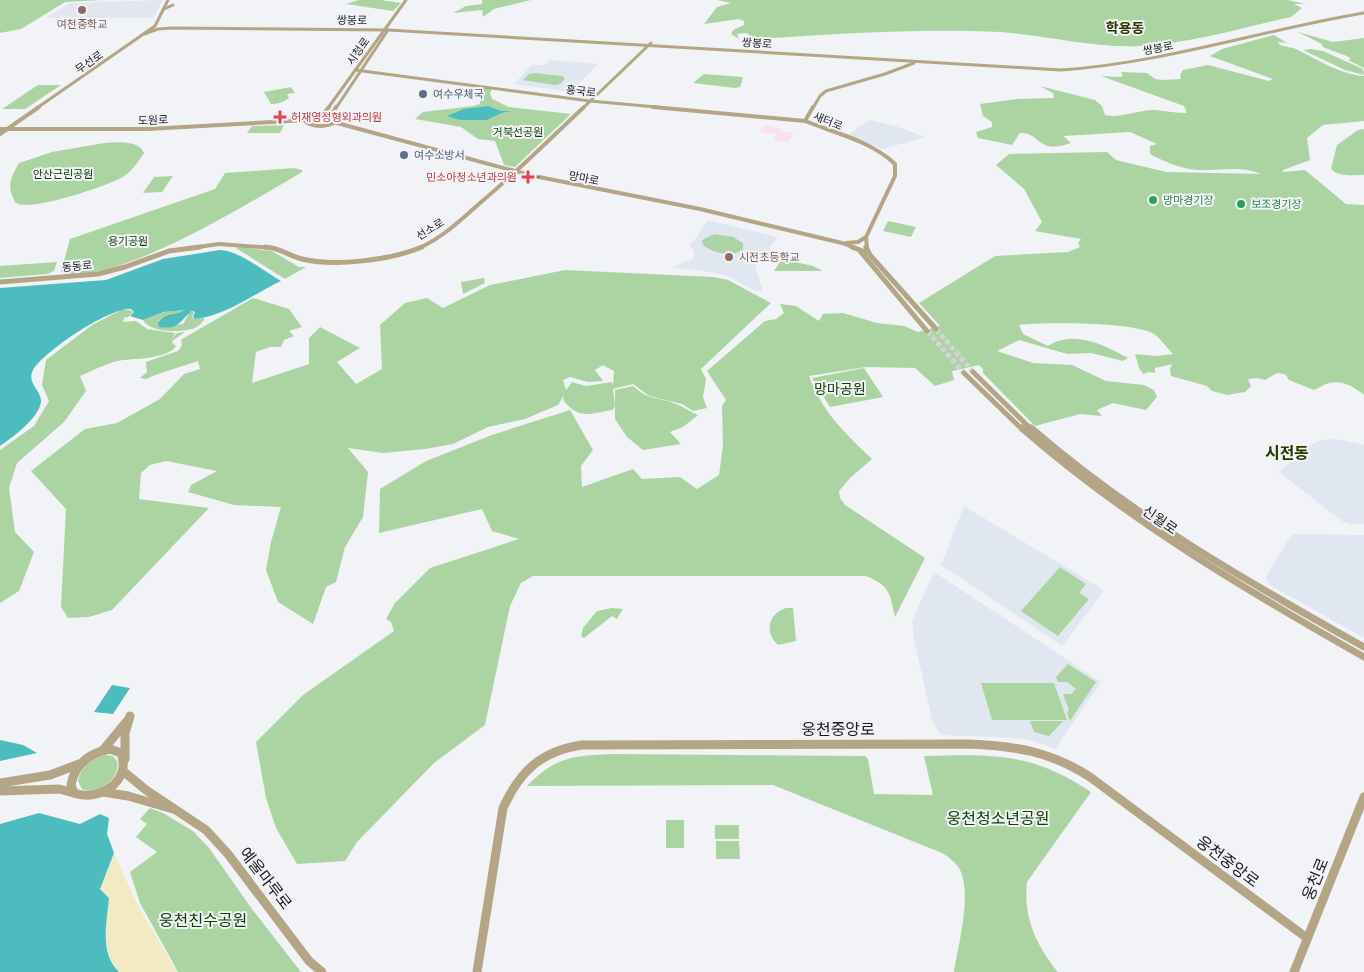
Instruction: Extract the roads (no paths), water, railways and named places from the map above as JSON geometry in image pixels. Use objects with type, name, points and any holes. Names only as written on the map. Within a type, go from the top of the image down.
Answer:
[{"type":"street","name":"시청로","points":[[333,112],[406,0]]},
{"type":"street","name":"시청로","points":[[325,112],[355,70],[412,0]]},
{"type":"street","points":[[155,26],[167,1],[174,5],[164,8]]},
{"type":"street","name":"쌍봉로","points":[[155,26],[387,29],[1061,70],[1112,66],[1216,46],[1364,12]]},
{"type":"street","points":[[159,17],[163,23],[195,26]]},
{"type":"street","name":"무선로","points":[[0,134],[155,26]]},
{"type":"street","name":"쌍봉로","points":[[144,34],[164,28],[220,27]]},
{"type":"street","name":"쌍봉로","points":[[650,44],[942,64],[1017,67]]},
{"type":"street","name":"선소로","points":[[154,256],[197,246],[240,243],[271,247],[301,259],[320,262],[392,257],[417,249],[434,241],[452,227],[515,172],[650,44]]},
{"type":"street","points":[[886,60],[896,63],[897,68],[893,71]]},
{"type":"street","name":"새터로","points":[[866,237],[895,176],[895,164],[890,158],[868,146],[805,121],[823,92],[902,68],[916,61]]},
{"type":"street","points":[[902,68],[925,64],[942,64]]},
{"type":"street","name":"흥국로","points":[[355,70],[590,101],[805,121]]},
{"type":"street","points":[[333,112],[342,116],[337,123],[309,125],[307,120],[313,115],[333,112]]},
{"type":"street","name":"도원로","points":[[0,129],[142,129],[307,120]]},
{"type":"street","name":"망마로","points":[[337,123],[515,172],[700,209],[830,240],[858,248],[870,255]]},
{"type":"street","points":[[842,243],[856,242],[866,237],[866,246],[870,255],[936,330]]},
{"type":"street","points":[[858,248],[927,331]]},
{"type":"street","name":"동동로","points":[[0,282],[98,274],[114,271],[154,256]]},
{"type":"street","name":"신월로","points":[[973,372],[1009,409],[1054,449],[1143,516],[1227,570],[1364,647]]},
{"type":"street","name":"신월로","points":[[964,373],[984,395],[1047,452],[1139,522],[1248,591],[1364,657]]},
{"type":"street","points":[[0,791],[59,789],[83,797],[102,792],[113,785],[123,771],[125,733],[130,716],[104,750]]},
{"type":"street","name":"웅천중앙로","points":[[477,972],[505,801],[512,788],[531,764],[562,748],[582,744],[968,744],[1006,746],[1039,752],[1056,758],[1101,785],[1307,938]]},
{"type":"street","points":[[0,783],[34,779],[63,772],[91,755],[104,750],[119,751],[125,760]]},
{"type":"street","points":[[74,794],[70,785],[71,779],[82,762]]},
{"type":"street","name":"예울마루로","points":[[123,771],[146,790],[179,810],[206,830],[228,854],[309,960],[322,972]]},
{"type":"street","points":[[102,792],[128,796],[179,810]]},
{"type":"street","name":"웅천로","points":[[1294,972],[1364,797]]},
{"type":"water","points":[[488,106],[501,111],[512,111],[501,113],[487,120],[460,120],[447,116],[464,109]]},
{"type":"water","points":[[220,250],[243,257],[281,281],[218,314],[195,319],[193,317],[195,312],[192,311],[176,326],[159,327],[158,323],[168,315],[184,310],[164,312],[143,320],[130,316],[134,312],[131,309],[121,310],[94,322],[50,352],[33,370],[31,379],[41,398],[39,408],[24,427],[0,446],[0,288],[106,280],[163,259]]},
{"type":"water","points":[[112,685],[130,688],[113,714],[94,712]]},
{"type":"water","points":[[0,740],[23,745],[37,753],[0,761]]},
{"type":"water","points":[[39,813],[80,824],[100,814],[109,818],[107,834],[114,853],[100,889],[109,898],[106,927],[107,947],[109,956],[119,972],[0,972],[0,824]]},
{"type":"tunnel","points":[[936,329],[973,372]]},
{"type":"tunnel","points":[[927,331],[964,373]]},
{"type":"place","name":"여천중학교","points":[[82,10]]},
{"type":"place","name":"여수우체국","points":[[423,94]]},
{"type":"place","name":"허재영정형외과의원","points":[[280,117]]},
{"type":"place","name":"여수소방서","points":[[404,155]]},
{"type":"place","name":"민소아청소년과의원","points":[[528,177]]},
{"type":"place","name":"망마경기장","points":[[1153,200]]},
{"type":"place","name":"보조경기장","points":[[1241,204]]},
{"type":"place","name":"시전초등학교","points":[[729,257]]},
{"type":"district","name":"학용동","points":[[1125,28]]},
{"type":"district","name":"시전동","points":[[1287,453]]},
{"type":"park label","name":"거북선공원","points":[[518,132]]},
{"type":"park label","name":"안산근린공원","points":[[63,174]]},
{"type":"park label","name":"용기공원","points":[[128,241]]},
{"type":"park label","name":"망마공원","points":[[840,389]]},
{"type":"park label","name":"웅천청소년공원","points":[[998,818]]},
{"type":"park label","name":"웅천친수공원","points":[[203,920]]}]
